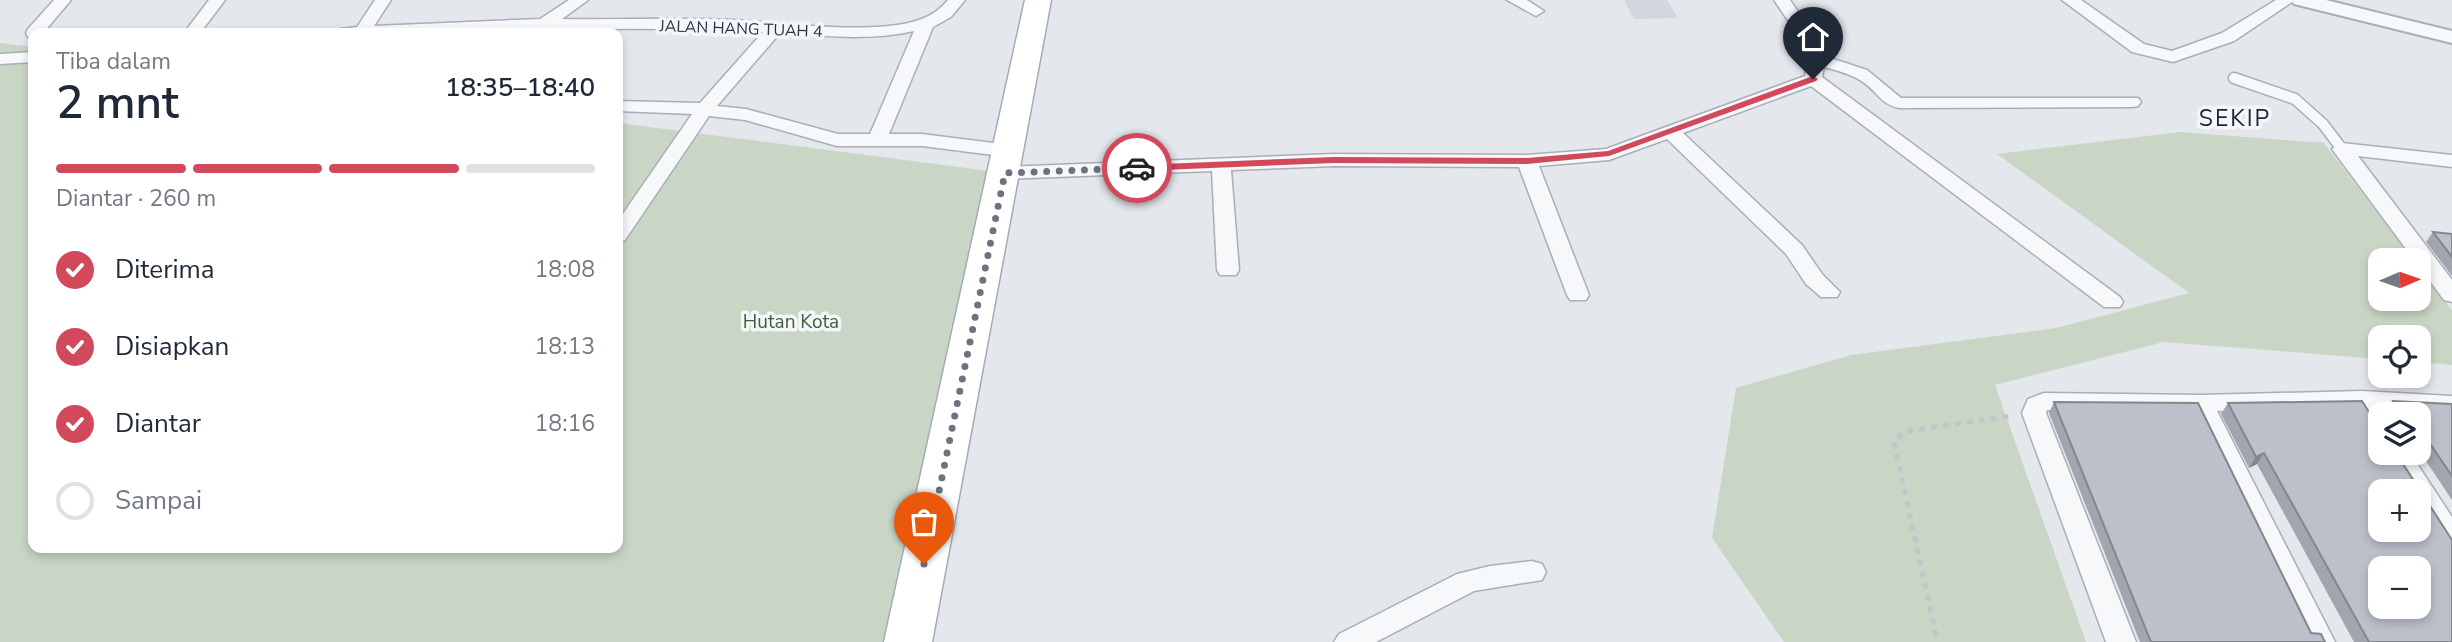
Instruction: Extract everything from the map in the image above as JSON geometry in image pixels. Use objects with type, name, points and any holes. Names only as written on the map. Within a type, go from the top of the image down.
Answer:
[{"type":"main road","points":[[908,642],[1038,0]]},
{"type":"street","points":[[39,28],[63,0]]},
{"type":"street","points":[[196,28],[217,0]]},
{"type":"street","points":[[358,28],[383,0]]},
{"type":"street","points":[[544,24],[580,0]]},
{"type":"street","name":"JALAN HANG TUAH 4","points":[[623,28],[729,25],[849,32],[898,30],[926,24],[945,14],[957,0]]},
{"type":"street","points":[[1515,0],[1536,11]]},
{"type":"street","points":[[1782,0],[1810,41],[1815,69],[2112,302]]},
{"type":"street","points":[[2070,0],[2138,48],[2173,57],[2228,37],[2287,0]]},
{"type":"street","points":[[2301,0],[2452,37]]},
{"type":"street","name":"JALAN HANG TUAH 4","points":[[513,28],[544,24],[590,28]]},
{"type":"street","points":[[877,140],[926,24]]},
{"type":"street","points":[[623,228],[702,109],[739,64],[776,28]]},
{"type":"street","points":[[5,59],[28,39]]},
{"type":"street","points":[[5,59],[28,57]]},
{"type":"street","points":[[623,106],[702,109],[746,115],[837,140],[922,140],[1007,162],[1221,164],[1334,160],[1527,161],[1609,153],[1672,132],[1815,69],[1864,76],[1876,83],[1888,99],[1899,103],[2024,100],[2132,102]]},
{"type":"street","points":[[1672,132],[1794,250],[1814,279],[1829,292]]},
{"type":"street","points":[[2342,149],[2452,161]]},
{"type":"street","points":[[2342,149],[2452,295]]},
{"type":"street","points":[[1527,161],[1578,295]]},
{"type":"street","points":[[1221,164],[1228,270]]},
{"type":"street","points":[[2362,399],[2368,408]]},
{"type":"street","points":[[2121,642],[2034,413],[2037,405],[2044,401],[2201,403],[2362,399],[2452,404]]},
{"type":"street","points":[[2201,403],[2320,642]]},
{"type":"street","points":[[2405,465],[2452,539]]},
{"type":"street","points":[[1349,642],[1467,582],[1490,576],[1532,572]]},
{"type":"lane","points":[[2234,78],[2295,99],[2323,124],[2342,149]]},
{"type":"path","points":[[1936,636],[1894,442],[1903,433],[1913,430],[2034,413]]},
{"type":"shaded area","points":[[1624,0],[1667,0],[1678,18],[1634,19]]},
{"type":"green space","name":"Hutan Kota","points":[[0,43],[28,46],[28,553],[623,553],[623,124],[1005,173],[894,642],[0,642]]},
{"type":"green space","points":[[2180,132],[2324,143],[2404,248],[2368,248],[2368,312],[2431,312],[2431,282],[2452,310],[2452,365],[2431,363],[2431,325],[2368,325],[2368,358],[2164,342],[1995,385],[2086,642],[1784,642],[1712,538],[1736,388],[1851,355],[2056,328],[2189,293],[1997,154]]},
{"type":"building","points":[[2433,232],[2452,234],[2452,257]]},
{"type":"building","points":[[2362,401],[2368,410],[2368,465],[2404,465],[2413,479],[2368,479],[2368,542],[2431,542],[2431,507],[2452,540],[2452,642],[2369,642],[2264,453],[2256,457],[2228,403]]},
{"type":"building","points":[[2054,402],[2198,403],[2311,633],[2321,634],[2325,642],[2151,642]]},
{"type":"building","points":[[2431,403],[2452,404],[2452,476],[2431,445]]},
{"type":"way so far","points":[[924,564],[1005,173],[1137,168]]},
{"type":"district","name":"SEKIP","points":[[2235,118]]},
{"type":"route","points":[[1137,168],[1334,160],[1527,161],[1574,158],[1609,153],[1813,79]]}]
